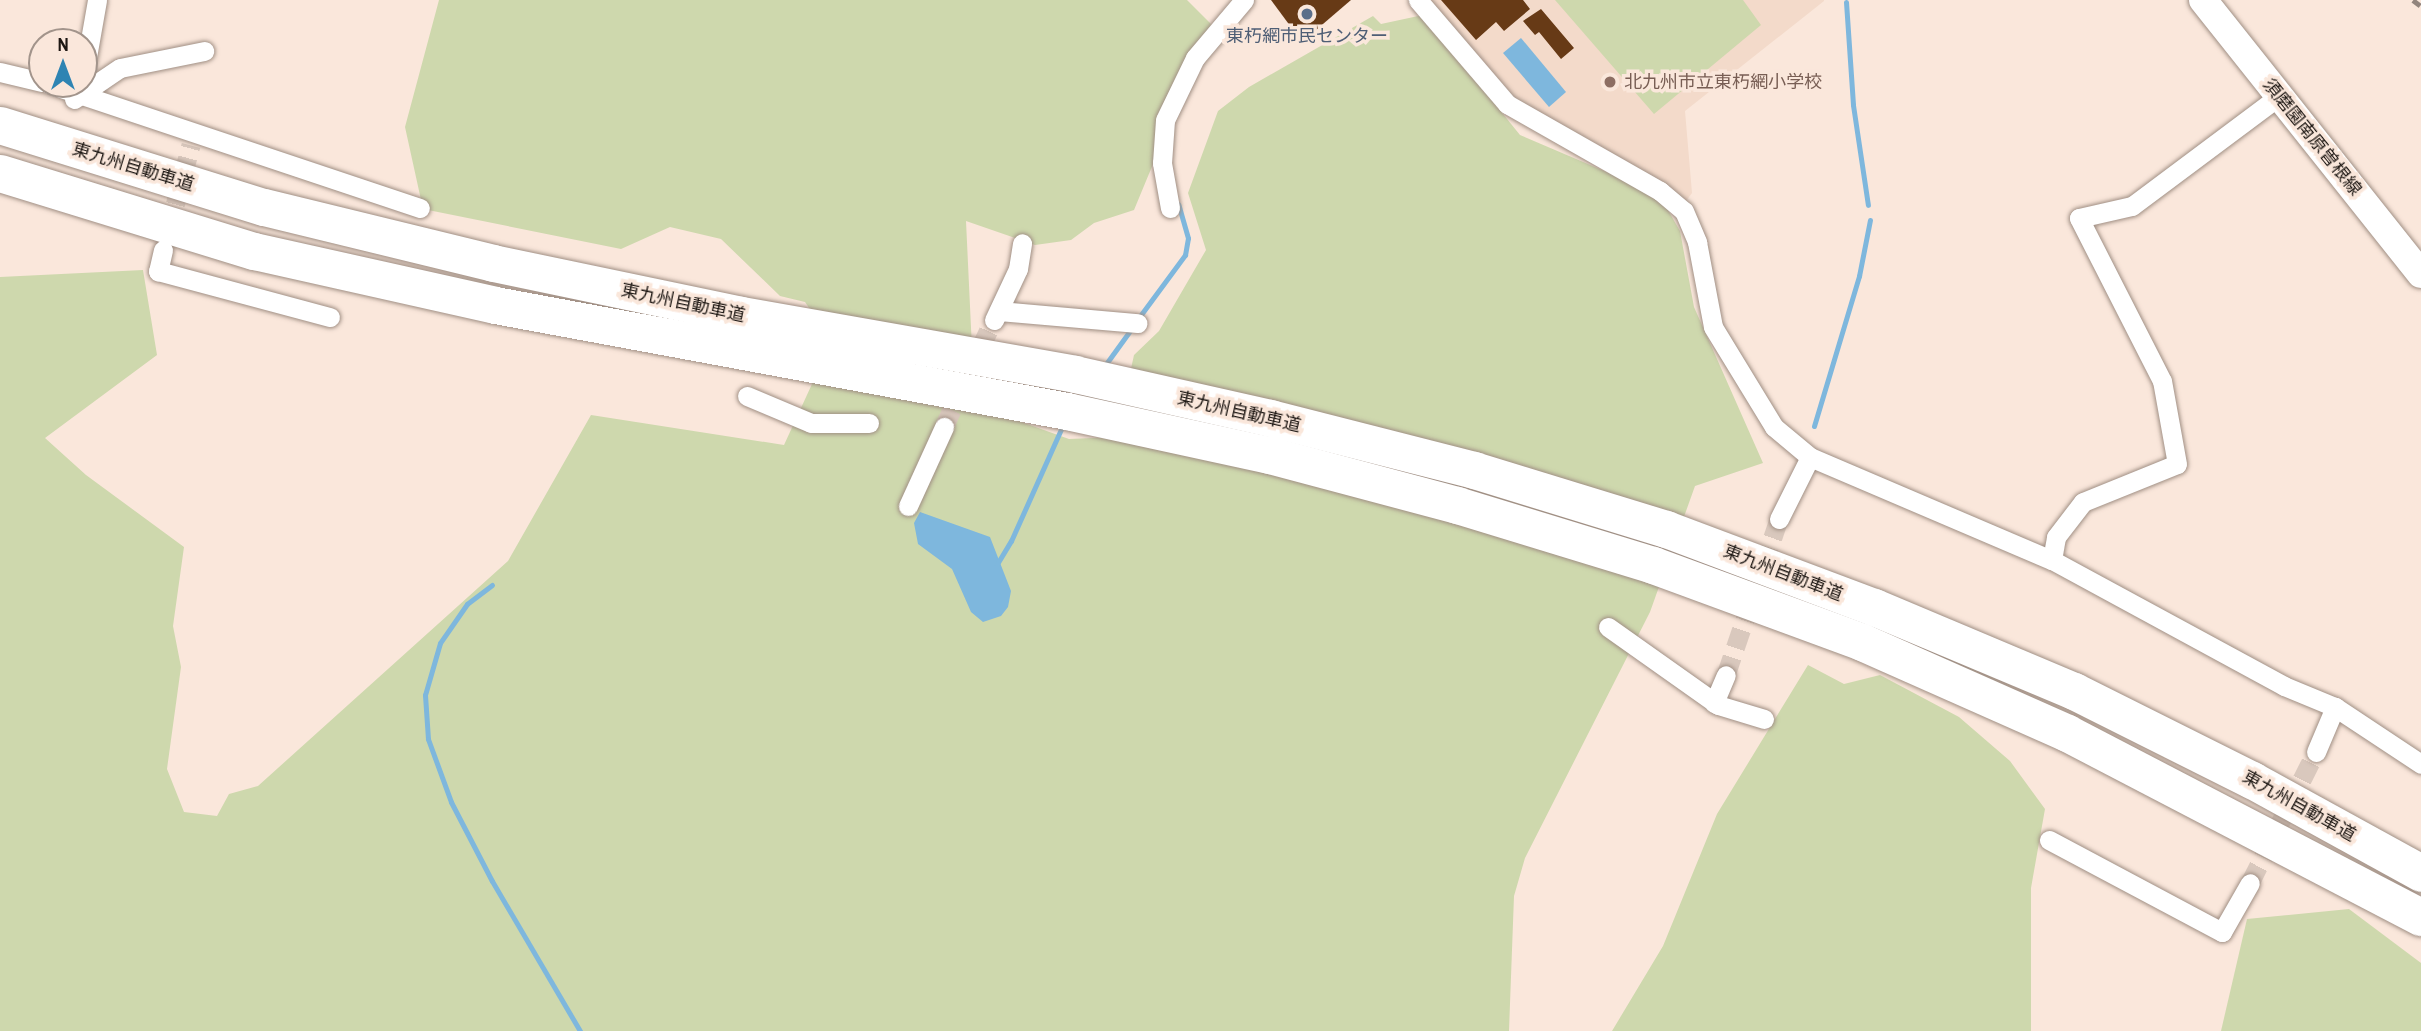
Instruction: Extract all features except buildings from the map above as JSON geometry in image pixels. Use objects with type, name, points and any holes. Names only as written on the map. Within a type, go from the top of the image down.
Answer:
[{"type":"highway","name":"東九州自動車道","points":[[0,125],[264,207],[479,260],[741,315],[1075,374],[1244,412],[1474,470],[1666,529],[1874,607],[2074,691],[2252,780],[2421,873]]},
{"type":"highway","name":"東九州自動車道","points":[[0,173],[268,254],[495,305],[1080,414],[1269,455],[1457,505],[1653,565],[1862,642],[2067,733],[2231,814],[2421,916]]},
{"type":"main road","name":"須磨園南原曽根線","points":[[2203,0],[2421,274]]},
{"type":"street","points":[[92,28],[97,0]]},
{"type":"street","points":[[1170,208],[1162,163],[1165,120],[1195,58],[1244,0]]},
{"type":"street","points":[[1418,0],[1507,104],[1661,191],[1684,211],[1697,242],[1713,327],[1774,427],[1810,457],[2052,560],[2284,686],[2335,707],[2421,764]]},
{"type":"street","points":[[98,78],[120,68],[204,51]]},
{"type":"street","points":[[0,72],[28,79]]},
{"type":"street","points":[[2052,560],[2056,537],[2083,502],[2177,464],[2162,381],[2079,218],[2132,206],[2279,96]]},
{"type":"street","points":[[94,98],[101,104],[193,139],[420,208]]},
{"type":"street","points":[[1022,243],[1018,269],[996,316],[1137,323]]},
{"type":"street","points":[[163,250],[158,271],[330,317]]},
{"type":"street","points":[[747,396],[811,423],[869,423]]},
{"type":"street","points":[[908,506],[944,427]]},
{"type":"street","points":[[1779,519],[1810,457]]},
{"type":"street","points":[[1608,626],[1714,703],[1764,719]]},
{"type":"street","points":[[1714,703],[1726,675]]},
{"type":"street","points":[[2316,752],[2335,707]]},
{"type":"street","points":[[2049,840],[2222,932],[2250,883]]},
{"type":"shaded area","name":"北九州市立東朽網小学校","points":[[1429,0],[1824,1],[1685,111],[1692,193],[1683,205],[1529,123]]},
{"type":"green space","points":[[439,0],[1187,0],[1211,24],[1134,210],[1094,223],[1071,240],[1035,245],[966,221],[973,370],[985,395],[1005,416],[1069,439],[1116,437],[1134,355],[1159,331],[1206,250],[1188,193],[1218,111],[1249,87],[1373,16],[1381,24],[1423,15],[1520,135],[1630,182],[1665,205],[1680,231],[1694,307],[1763,463],[1695,486],[1650,612],[1525,858],[1514,896],[1509,1031],[0,1031],[0,277],[143,270],[157,355],[45,438],[86,475],[184,547],[173,626],[181,667],[167,769],[184,812],[217,816],[229,794],[258,786],[508,561],[591,415],[784,445],[812,384],[818,321],[805,302],[780,296],[721,239],[670,227],[621,249],[423,209],[405,127]]},
{"type":"green space","points":[[1555,0],[1743,0],[1761,25],[1654,114]]},
{"type":"green space","points":[[1808,665],[1844,684],[1880,675],[1959,717],[2010,761],[2045,809],[2031,888],[2031,1031],[1612,1031],[1663,946],[1717,814]]},
{"type":"green space","points":[[2349,909],[2421,963],[2421,1031],[2221,1031],[2247,919]]},
{"type":"water","points":[[1521,38],[1566,92],[1549,107],[1503,53]]},
{"type":"water","points":[[920,512],[990,537],[1011,591],[1008,607],[1001,616],[983,622],[971,612],[952,569],[918,544],[914,523]]},
{"type":"waterway","points":[[1846,2],[1853,105],[1868,205]]},
{"type":"waterway","points":[[1137,320],[1185,255],[1188,238],[1178,204]]},
{"type":"waterway","points":[[1814,426],[1859,276],[1870,220]]},
{"type":"waterway","points":[[1103,368],[1132,328]]},
{"type":"waterway","points":[[997,564],[1011,541],[1063,425]]},
{"type":"waterway","points":[[492,585],[467,604],[440,643],[425,695],[428,739],[451,802],[492,881],[580,1031]]},
{"type":"tunnel","points":[[168,232],[191,145]]},
{"type":"tunnel","points":[[944,427],[993,321]]},
{"type":"tunnel","points":[[1726,675],[1779,519]]},
{"type":"tunnel","points":[[2250,883],[2316,752]]},
{"type":"railway","points":[[2413,0],[2421,6]]},
{"type":"place","name":"東朽網市民センター","points":[[1307,14]]},
{"type":"place","name":"北九州市立東朽網小学校","points":[[1610,82]]}]
